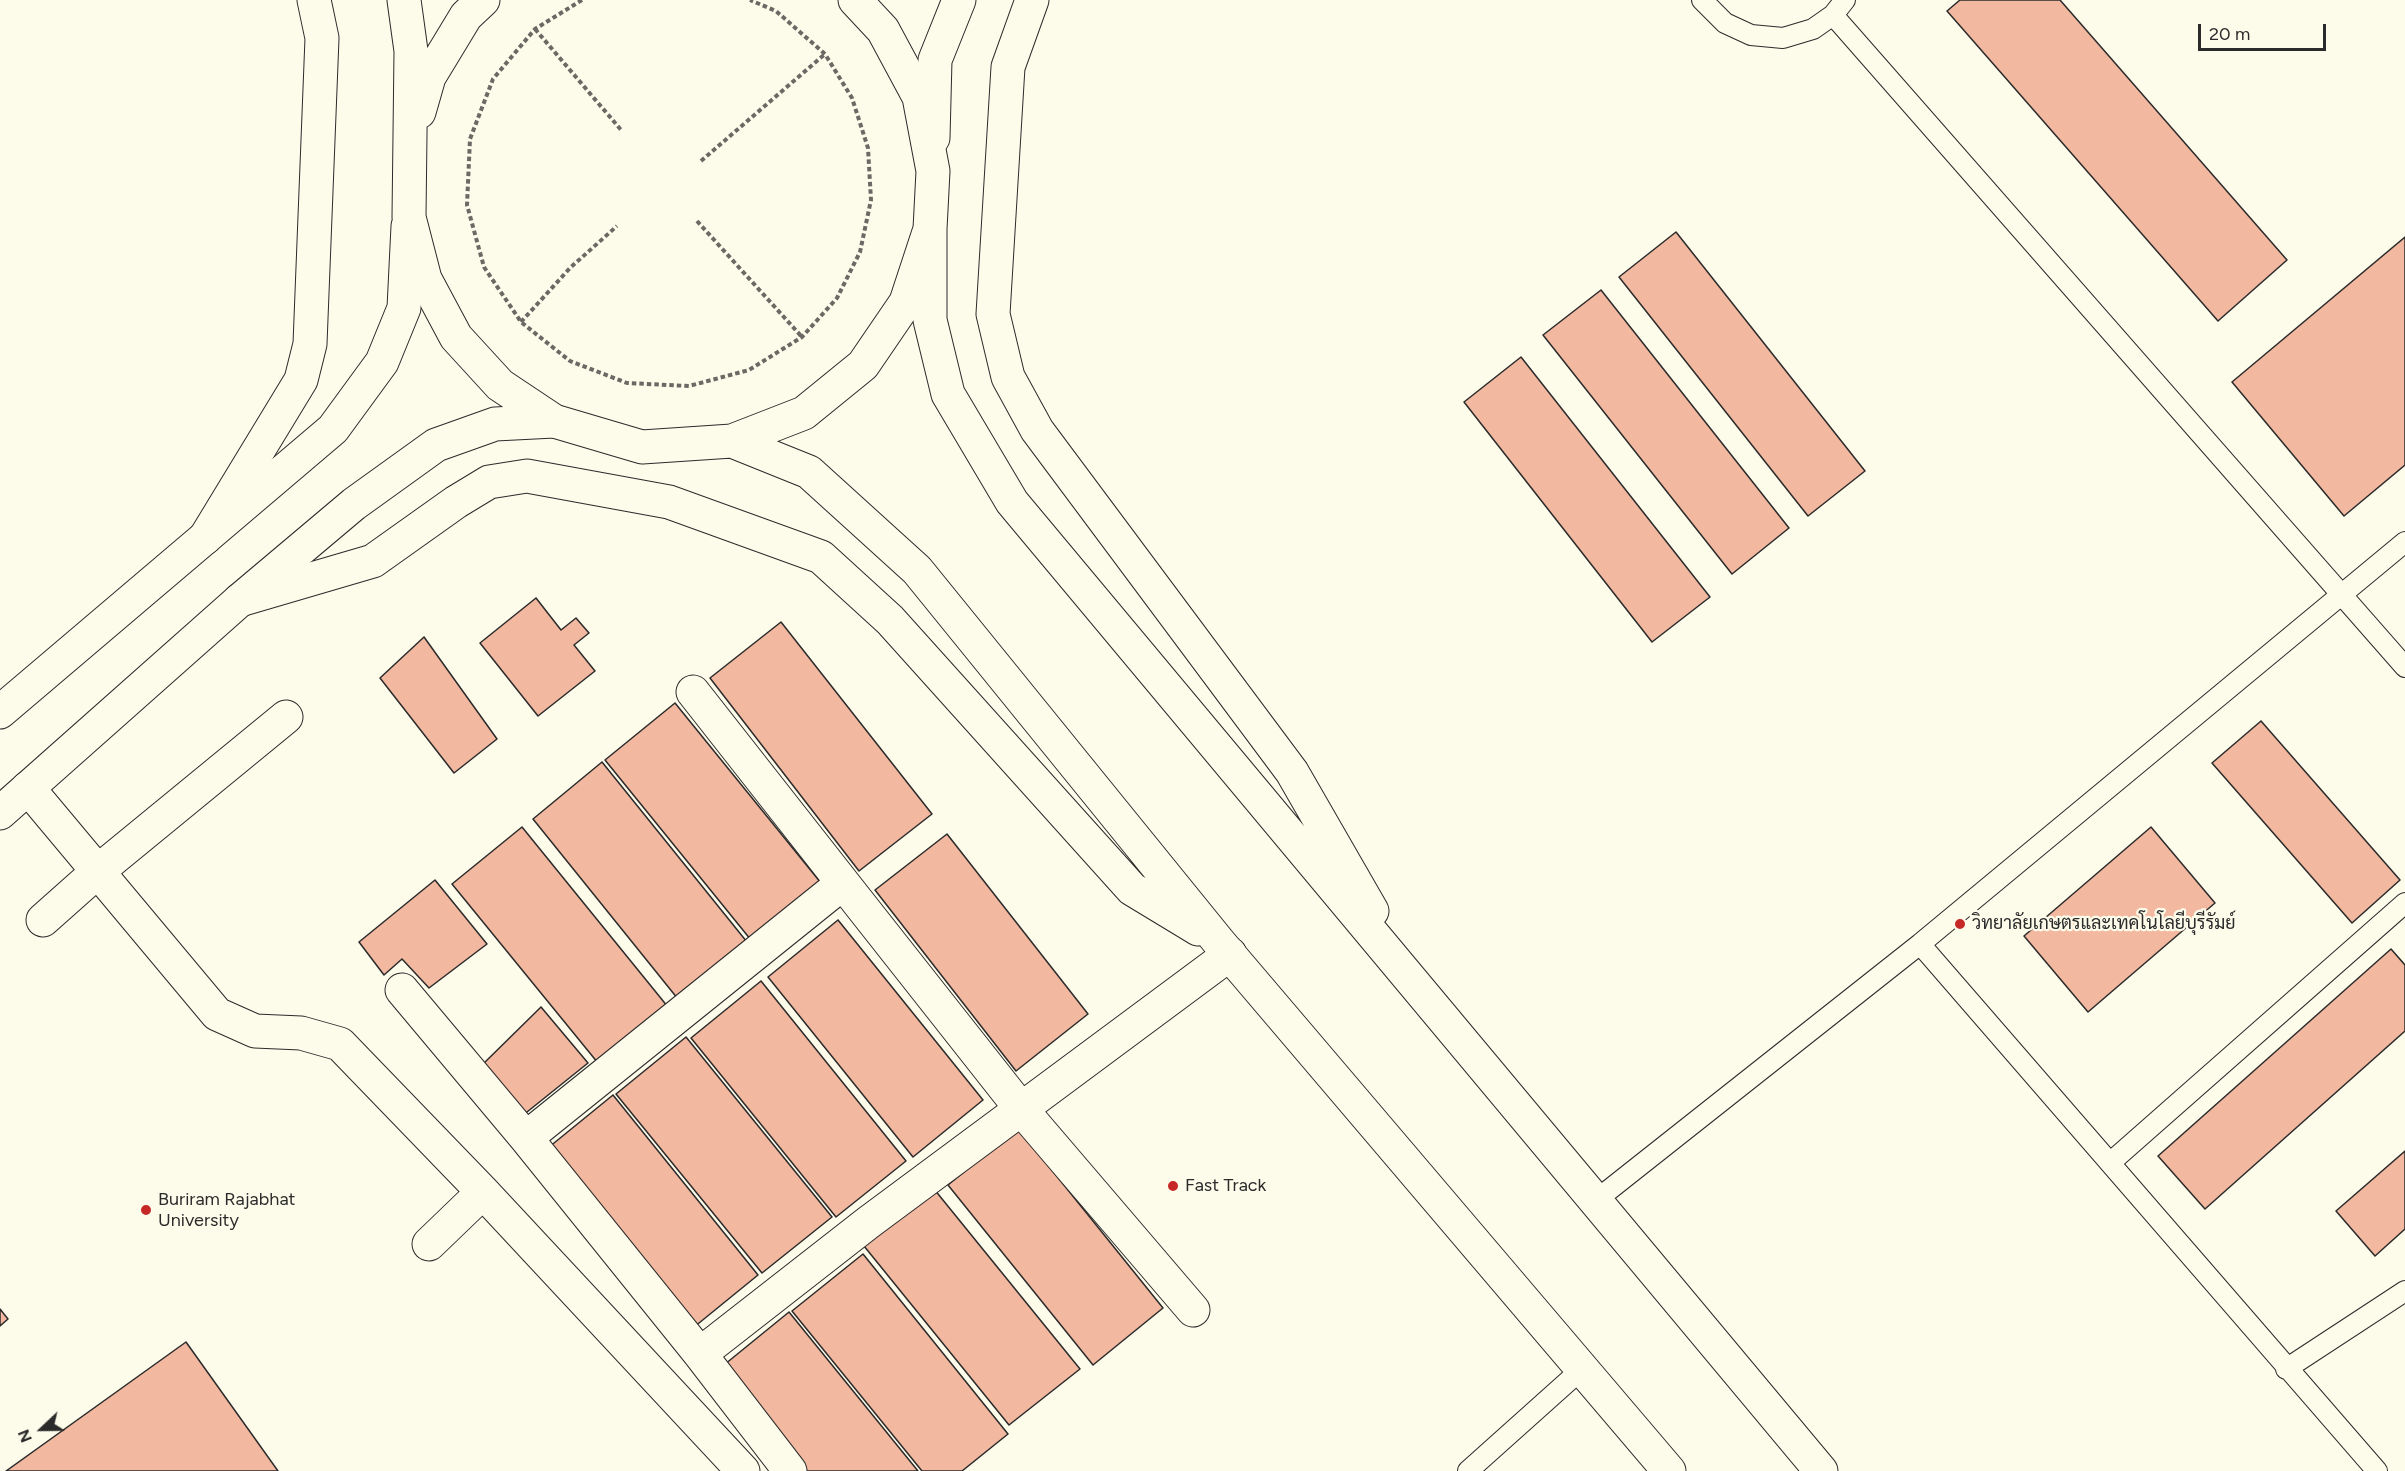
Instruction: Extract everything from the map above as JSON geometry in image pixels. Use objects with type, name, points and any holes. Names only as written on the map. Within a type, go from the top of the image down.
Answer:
[{"type":"main road","points":[[205,538],[301,380],[310,344],[322,38],[314,0]]},
{"type":"main road","points":[[0,712],[333,429],[382,362],[404,308],[409,217],[411,51],[404,0]]},
{"type":"main road","points":[[410,145],[429,77],[466,16],[483,0]]},
{"type":"main road","points":[[855,0],[883,30],[919,97],[933,171]]},
{"type":"main road","points":[[958,0],[935,60],[930,228],[930,320],[948,394],[1012,502],[1821,1471]]},
{"type":"main road","points":[[1032,0],[1008,67],[993,314],[1008,377],[1037,430],[1292,772],[1417,989]]},
{"type":"main road","points":[[409,217],[425,279],[456,337],[500,385],[554,421],[642,447],[732,441],[804,413],[864,365],[906,302],[930,228]]},
{"type":"main road","points":[[0,813],[240,600],[354,504],[436,445],[495,424],[554,421]]},
{"type":"main road","points":[[732,441],[809,472],[917,570],[1224,947],[1669,1471]]},
{"type":"main road","points":[[240,600],[373,561],[456,502],[489,482],[527,477],[669,502],[821,557],[890,620],[1132,889],[1224,947]]},
{"type":"main road","points":[[693,692],[1022,1110],[1193,1310]]},
{"type":"main road","points":[[43,920],[97,872],[286,717]]},
{"type":"main road","points":[[28,788],[217,1014],[255,1031],[302,1033],[340,1044],[483,1192],[743,1471]]},
{"type":"main road","points":[[526,1138],[843,884]]},
{"type":"main road","points":[[700,1354],[869,1222],[1022,1110],[1224,947]]},
{"type":"main road","points":[[402,990],[526,1138],[700,1354],[790,1471]]},
{"type":"main road","points":[[429,1244],[483,1192]]},
{"type":"lane","points":[[1702,0],[1725,23],[1751,35],[1782,38],[1813,29],[1839,8],[2405,667]]},
{"type":"lane","points":[[1595,1201],[1920,944],[2344,595],[2405,542]]},
{"type":"lane","points":[[2111,1162],[2405,903]]},
{"type":"lane","points":[[1920,944],[2111,1162],[2286,1369],[2377,1471]]},
{"type":"lane","points":[[2286,1369],[2405,1291]]},
{"type":"lane","points":[[1468,1471],[1583,1368]]},
{"type":"path","points":[[582,0],[535,29],[493,79],[470,140],[466,205],[484,267],[521,322],[570,361],[627,383],[689,386],[749,370],[802,337],[837,298],[860,252],[871,200],[868,148],[852,98],[825,54],[776,11],[750,0]]},
{"type":"path","points":[[535,29],[622,131]]},
{"type":"path","points":[[701,162],[825,54]]},
{"type":"path","points":[[697,220],[802,337]]},
{"type":"path","points":[[521,322],[570,268],[617,226]]},
{"type":"building","points":[[1960,0],[2060,0],[2287,260],[2218,321],[1947,11]]},
{"type":"building","points":[[1676,232],[1865,471],[1808,516],[1619,277]]},
{"type":"building","points":[[2405,237],[2405,465],[2344,516],[2232,382]]},
{"type":"building","points":[[1601,290],[1789,528],[1732,574],[1543,335]]},
{"type":"building","points":[[1521,357],[1710,597],[1652,642],[1464,402]]},
{"type":"building","points":[[536,598],[561,630],[576,618],[589,633],[574,645],[595,671],[538,716],[480,643]]},
{"type":"building","points":[[781,622],[932,814],[859,871],[710,678]]},
{"type":"building","points":[[424,637],[497,739],[454,773],[380,678]]},
{"type":"building","points":[[675,703],[821,883],[751,940],[605,760]]},
{"type":"building","points":[[2261,721],[2400,880],[2352,923],[2212,763]]},
{"type":"building","points":[[602,762],[747,942],[678,999],[533,819]]},
{"type":"building","points":[[522,827],[668,1007],[598,1063],[452,884]]},
{"type":"building","points":[[2151,827],[2215,903],[2088,1012],[2024,936]]},
{"type":"building","points":[[947,834],[1088,1014],[1016,1071],[875,890]]},
{"type":"building","points":[[435,880],[487,944],[429,988],[402,959],[384,975],[359,942]]},
{"type":"building","points":[[838,920],[983,1100],[913,1157],[768,977]]},
{"type":"building","points":[[2391,949],[2405,965],[2405,1031],[2205,1209],[2158,1156]]},
{"type":"building","points":[[761,981],[906,1161],[836,1217],[691,1038]]},
{"type":"building","points":[[541,1007],[588,1063],[522,1116],[482,1065]]},
{"type":"building","points":[[686,1037],[832,1217],[762,1273],[616,1094]]},
{"type":"building","points":[[613,1095],[758,1275],[688,1332],[543,1152]]},
{"type":"building","points":[[1018,1128],[1163,1308],[1093,1365],[948,1185]]},
{"type":"building","points":[[2405,1151],[2405,1229],[2375,1256],[2336,1211]]},
{"type":"building","points":[[934,1189],[1080,1369],[1009,1425],[864,1246]]},
{"type":"building","points":[[863,1254],[1008,1434],[962,1471],[922,1471],[792,1311]]},
{"type":"building","points":[[0,1309],[8,1319],[0,1326]]},
{"type":"building","points":[[789,1312],[918,1471],[801,1471],[719,1369]]},
{"type":"building","points":[[186,1342],[278,1471],[6,1471]]},
{"type":"place","name":"วิทยาลัยเกษตรและเทคโนโลยีบุรีรัมย์","points":[[1960,924]]},
{"type":"place","name":"Fast Track","points":[[1173,1186]]},
{"type":"place","name":"Buriram Rajabhat University","points":[[146,1210]]}]
